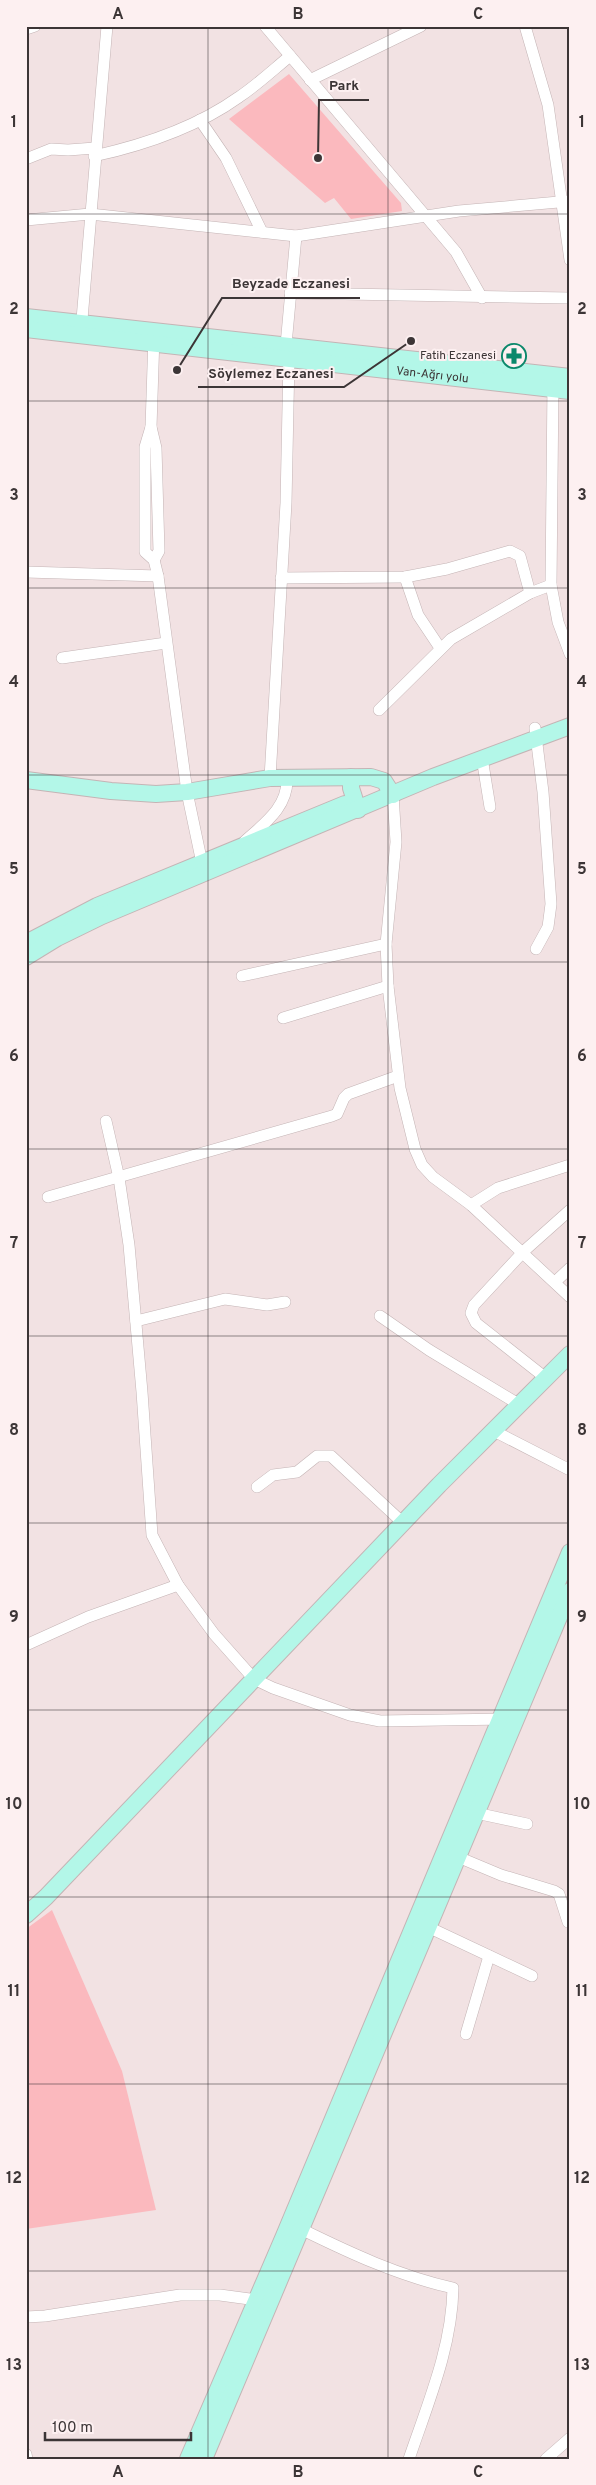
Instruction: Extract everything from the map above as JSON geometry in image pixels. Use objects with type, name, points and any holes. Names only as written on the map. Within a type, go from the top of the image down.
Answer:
[{"type":"main road","points":[[26,317],[81,329]]},
{"type":"main road","name":"Van-Ağrı yolu","points":[[26,329],[81,329],[559,380],[570,391]]},
{"type":"main road","points":[[391,790],[482,758],[536,733],[570,714]]},
{"type":"main road","points":[[26,943],[97,906],[203,868],[391,790],[536,733],[570,726]]},
{"type":"main road","points":[[26,780],[111,791],[156,794],[187,792],[270,778],[351,777],[384,781],[391,790]]},
{"type":"main road","points":[[351,777],[356,805]]},
{"type":"main road","points":[[26,957],[57,938],[203,868],[240,846],[356,805]]},
{"type":"main road","points":[[26,1915],[46,1897],[403,1523],[570,1354]]},
{"type":"main road","points":[[188,2459],[262,2301],[301,2229],[458,1857],[476,1813],[508,1719],[570,1552]]},
{"type":"main road","points":[[204,2459],[284,2236],[508,1719],[570,1591]]},
{"type":"main road","points":[[26,1910],[46,1897]]},
{"type":"street","points":[[26,29],[35,26]]},
{"type":"street","points":[[81,329],[107,26]]},
{"type":"street","points":[[264,26],[456,252],[482,298]]},
{"type":"street","points":[[310,80],[421,26]]},
{"type":"street","points":[[525,26],[548,105],[565,202],[570,260]]},
{"type":"street","points":[[26,159],[51,149],[95,152],[123,149],[200,120],[240,98],[290,56]]},
{"type":"street","points":[[200,120],[226,158],[262,232]]},
{"type":"street","points":[[26,220],[90,214],[296,236],[425,216],[565,202]]},
{"type":"street","points":[[270,778],[281,578],[290,293],[296,236]]},
{"type":"street","points":[[290,293],[482,298],[570,298]]},
{"type":"street","points":[[154,337],[151,427],[156,448],[159,551],[154,560],[158,576],[187,792],[203,868]]},
{"type":"street","points":[[559,380],[551,585],[558,622],[570,654]]},
{"type":"street","points":[[281,578],[405,577],[430,573],[480,557],[514,551],[520,556],[530,593]]},
{"type":"street","points":[[26,572],[158,576]]},
{"type":"street","points":[[405,577],[418,615],[440,648]]},
{"type":"street","points":[[379,710],[451,639],[530,593],[551,585]]},
{"type":"street","points":[[62,658],[166,644]]},
{"type":"street","points":[[536,733],[551,904],[548,927],[536,949]]},
{"type":"street","points":[[482,758],[490,807]]},
{"type":"street","points":[[240,846],[281,806],[288,792],[287,778]]},
{"type":"street","points":[[391,790],[396,842],[386,944],[388,986],[398,1076],[407,1122],[422,1165],[433,1177],[471,1205],[524,1251],[570,1297]]},
{"type":"street","points":[[242,976],[386,944]]},
{"type":"street","points":[[283,1018],[388,986]]},
{"type":"street","points":[[48,1197],[332,1116],[339,1111],[344,1098],[348,1094],[398,1076]]},
{"type":"street","points":[[106,1121],[120,1178],[136,1321],[152,1535],[178,1585],[214,1634],[254,1679],[273,1688],[350,1715],[380,1721],[508,1719]]},
{"type":"street","points":[[471,1205],[498,1188],[570,1165]]},
{"type":"street","points":[[547,1379],[476,1323],[471,1316],[474,1305],[524,1251],[568,1215]]},
{"type":"street","points":[[555,1282],[570,1268]]},
{"type":"street","points":[[136,1321],[225,1299],[267,1305],[285,1302]]},
{"type":"street","points":[[380,1316],[429,1350],[520,1405]]},
{"type":"street","points":[[494,1431],[570,1470]]},
{"type":"street","points":[[257,1487],[273,1475],[297,1472],[317,1456],[331,1456],[403,1523]]},
{"type":"street","points":[[26,1645],[88,1616],[178,1585]]},
{"type":"street","points":[[476,1813],[527,1824]]},
{"type":"street","points":[[458,1857],[501,1875],[554,1891],[559,1894],[568,1922]]},
{"type":"street","points":[[428,1927],[532,1976]]},
{"type":"street","points":[[466,2034],[489,1956]]},
{"type":"street","points":[[301,2229],[355,2256],[428,2282],[453,2288],[448,2340],[409,2459]]},
{"type":"street","points":[[26,2316],[45,2316],[180,2295],[220,2295],[262,2301]]},
{"type":"street","points":[[546,2459],[570,2438]]},
{"type":"street","points":[[26,2454],[27,2459]]},
{"type":"shaded area","points":[[289,74],[401,203],[402,211],[351,219],[334,198],[325,203],[229,119]]},
{"type":"shaded area","points":[[52,1910],[122,2071],[156,2210],[26,2229],[26,1929]]},
{"type":"place","name":"Park","points":[[318,158]]},
{"type":"place","name":"Söylemez Eczanesi","points":[[411,341]]},
{"type":"place","name":"Fatih Eczanesi","points":[[514,356]]},
{"type":"place","name":"Beyzade Eczanesi","points":[[177,370]]}]
